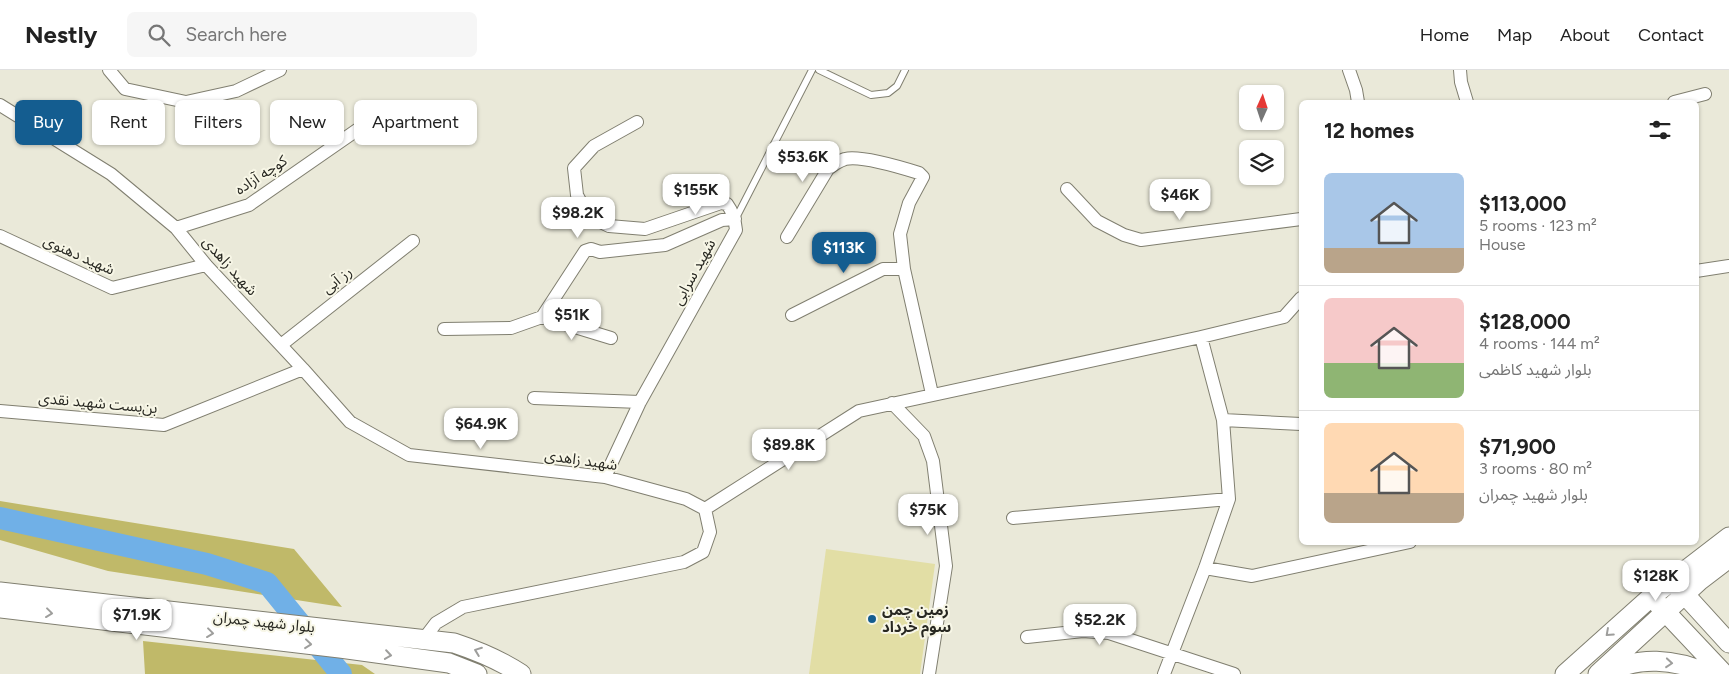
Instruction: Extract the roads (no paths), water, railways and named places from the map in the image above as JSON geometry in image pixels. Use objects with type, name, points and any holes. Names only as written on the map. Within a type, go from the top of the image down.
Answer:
[{"type":"main road","points":[[1598,674],[1685,594],[1694,574],[1729,537]]},
{"type":"main road","points":[[1565,674],[1629,615],[1671,580],[1694,574],[1729,558]]},
{"type":"main road","points":[[1671,580],[1729,643]]},
{"type":"main road","name":"بلوار شهید چمران","points":[[0,592],[454,643],[482,652],[507,664],[521,674]]},
{"type":"main road","points":[[1651,597],[1724,674]]},
{"type":"main road","name":"بلوار شهید چمران","points":[[0,608],[340,648],[449,663],[477,674]]},
{"type":"main road","points":[[1683,629],[1682,616],[1684,612],[1694,610],[1702,614]]},
{"type":"main road","points":[[1629,615],[1642,612],[1648,618],[1645,629]]},
{"type":"main road","points":[[422,660],[423,640]]},
{"type":"main road","points":[[1606,674],[1630,663],[1652,662],[1673,662],[1708,674]]},
{"type":"street","points":[[109,70],[125,89],[186,102],[236,91],[280,70]]},
{"type":"street","points":[[1349,70],[1358,100]]},
{"type":"street","points":[[1460,70],[1461,82],[1466,100]]},
{"type":"street","points":[[1682,100],[1705,94]]},
{"type":"street","name":"شهید زاهدی","points":[[0,105],[111,174],[176,228],[206,266],[304,369],[350,422],[409,455],[606,477],[686,499],[705,509]]},
{"type":"street","points":[[637,122],[594,146],[574,168],[577,195],[588,216],[609,226],[645,229],[721,203],[726,204],[735,219]]},
{"type":"street","name":"کوچه آزاده","points":[[176,228],[249,205],[354,132]]},
{"type":"street","points":[[787,237],[828,169],[838,162],[847,159],[867,160],[913,171],[923,177],[909,203],[900,234],[904,269],[932,394]]},
{"type":"street","points":[[1067,189],[1097,220],[1124,235],[1140,240],[1299,219]]},
{"type":"street","name":"شهید سرابی","points":[[542,318],[585,251],[591,249],[600,252],[665,245],[722,220],[735,219],[736,230],[640,402],[606,477]]},
{"type":"street","name":"شهید دهنوی","points":[[0,236],[112,288],[206,266]]},
{"type":"street","name":"رز آبی","points":[[281,345],[413,241]]},
{"type":"street","points":[[1699,270],[1729,266]]},
{"type":"street","points":[[792,315],[883,269],[904,269]]},
{"type":"street","points":[[423,640],[436,623],[463,607],[684,562],[703,552],[710,532],[705,509],[859,410],[1201,337],[1284,317],[1299,300]]},
{"type":"street","points":[[444,329],[511,328],[542,318],[611,338]]},
{"type":"street","points":[[1164,674],[1205,568],[1229,499],[1223,420],[1201,337]]},
{"type":"street","name":"بن‌بست شهید نقدی","points":[[0,411],[164,425],[304,369]]},
{"type":"street","points":[[534,398],[640,402]]},
{"type":"street","points":[[892,403],[924,436],[933,461],[946,566],[929,674]]},
{"type":"street","points":[[1223,420],[1299,424]]},
{"type":"street","points":[[1013,518],[1229,499]]},
{"type":"street","points":[[1205,568],[1252,576],[1396,545]]},
{"type":"street","points":[[1027,637],[1083,631],[1109,633],[1234,674]]},
{"type":"lane","points":[[735,219],[812,70]]},
{"type":"lane","points":[[819,70],[871,96],[888,93],[897,86],[905,70]]},
{"type":"waterway","points":[[0,518],[207,564],[267,583],[341,674]]},
{"type":"place","name":"زمین چمن سوم خرداد","points":[[872,619]]}]
